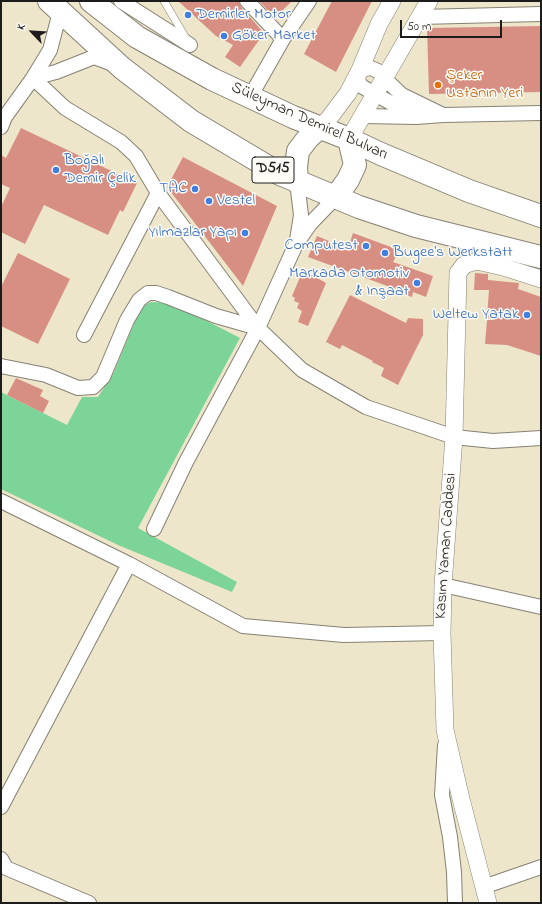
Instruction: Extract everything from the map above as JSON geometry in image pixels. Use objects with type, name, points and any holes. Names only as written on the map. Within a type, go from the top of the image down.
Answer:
[{"type":"highway","name":"Süleyman Demirel Bulvarı","points":[[91,1],[137,37],[212,79],[380,154],[469,191],[541,216]]},
{"type":"highway","name":"D515","points":[[55,6],[122,68],[191,121],[267,167],[297,182],[335,198],[416,226],[541,257]]},
{"type":"highway","points":[[297,182],[296,167],[298,151],[308,138],[320,127]]},
{"type":"highway","points":[[335,198],[348,180],[355,165],[349,139]]},
{"type":"street","points":[[121,1],[190,45]]},
{"type":"street","points":[[247,1],[283,39]]},
{"type":"street","points":[[250,97],[283,39],[309,1]]},
{"type":"street","points":[[320,127],[327,121],[348,93],[379,24],[392,1]]},
{"type":"street","points":[[349,139],[429,1]]},
{"type":"street","points":[[2,120],[33,78],[50,50],[55,6]]},
{"type":"street","points":[[420,17],[541,14]]},
{"type":"street","points":[[33,78],[56,72],[94,57],[122,68]]},
{"type":"street","points":[[358,73],[371,68],[380,72],[384,78],[402,95],[443,115]]},
{"type":"street","points":[[358,73],[361,86],[416,117]]},
{"type":"street","points":[[33,78],[65,108],[121,142],[136,156],[158,193],[258,328],[302,370],[366,408],[454,437],[493,441],[541,438]]},
{"type":"street","points":[[363,116],[416,117],[541,113]]},
{"type":"street","points":[[296,244],[301,215],[297,182]]},
{"type":"street","points":[[84,335],[158,193]]},
{"type":"street","points":[[154,529],[186,462],[258,328],[296,244],[310,224],[335,198]]},
{"type":"street","name":"Kasım Yaman Caddesi","points":[[488,903],[445,730],[442,633],[443,585],[454,437],[458,273],[464,265],[477,261],[503,267],[541,279]]},
{"type":"street","points":[[1,366],[46,375],[78,388],[93,387],[103,376],[127,320],[139,300],[148,293],[156,293],[216,316],[258,328]]},
{"type":"street","points":[[1,501],[129,564],[243,626],[344,635],[442,633]]},
{"type":"street","points":[[1,807],[129,564]]},
{"type":"street","points":[[443,585],[541,607]]},
{"type":"street","points":[[445,730],[442,795],[450,837],[454,872],[455,903]]},
{"type":"street","points":[[1,860],[6,868],[89,903]]},
{"type":"street","points":[[483,886],[541,867]]},
{"type":"lane","points":[[164,1],[190,45]]},
{"type":"green space","points":[[151,302],[172,303],[240,338],[138,528],[237,582],[232,592],[118,545],[1,489],[1,392],[67,425],[82,397],[98,397],[114,372],[141,307]]},
{"type":"building","points":[[178,1],[239,1],[241,7],[264,33],[240,67],[225,57],[233,45],[216,36]]},
{"type":"building","points":[[259,1],[292,1],[275,18]]},
{"type":"building","points":[[332,1],[372,1],[336,72],[304,54]]},
{"type":"building","points":[[541,26],[541,92],[429,94],[427,28]]},
{"type":"building","name":"Boğalı Demir Çelik","points":[[21,128],[137,183],[123,212],[120,210],[108,235],[44,205],[25,244],[1,232],[1,207],[10,188],[1,184],[1,155],[6,158]]},
{"type":"building","points":[[183,157],[277,206],[243,286],[167,187]]},
{"type":"building","points":[[353,233],[399,250],[393,262],[433,276],[426,297],[413,292],[412,297],[400,293],[401,291],[308,257],[317,236],[348,249]]},
{"type":"building","points":[[18,253],[70,279],[38,344],[1,326],[1,287]]},
{"type":"building","points":[[303,270],[326,283],[308,326],[298,322],[302,311],[297,308],[299,303],[294,301],[295,298],[292,296]]},
{"type":"building","points":[[475,273],[488,274],[488,280],[519,283],[518,289],[541,297],[541,356],[507,345],[485,344],[487,320],[495,320],[487,317],[489,290],[474,290]]},
{"type":"building","points":[[350,295],[406,323],[408,318],[423,319],[423,335],[398,385],[381,376],[384,368],[372,362],[373,361],[342,345],[340,349],[326,342]]},
{"type":"building","points":[[16,378],[43,390],[40,396],[49,401],[43,413],[7,395]]},
{"type":"place","name":"Demirler Motor","points":[[188,15]]},
{"type":"place","name":"Göker Market","points":[[224,36]]},
{"type":"place","name":"Şeker Ustanın Yeri","points":[[438,85]]},
{"type":"place","name":"Boğalı Demir Çelik","points":[[56,170]]},
{"type":"place","name":"TAC","points":[[195,189]]},
{"type":"place","name":"Vestel","points":[[209,201]]},
{"type":"place","name":"Yılmazlar Yapı","points":[[245,233]]},
{"type":"place","name":"Computest","points":[[366,246]]},
{"type":"place","name":"Bugee's Werkstatt","points":[[385,253]]},
{"type":"place","name":"Markada Otomotiv & Inşaat","points":[[417,283]]},
{"type":"place","name":"Weltew Yatak","points":[[527,315]]}]
